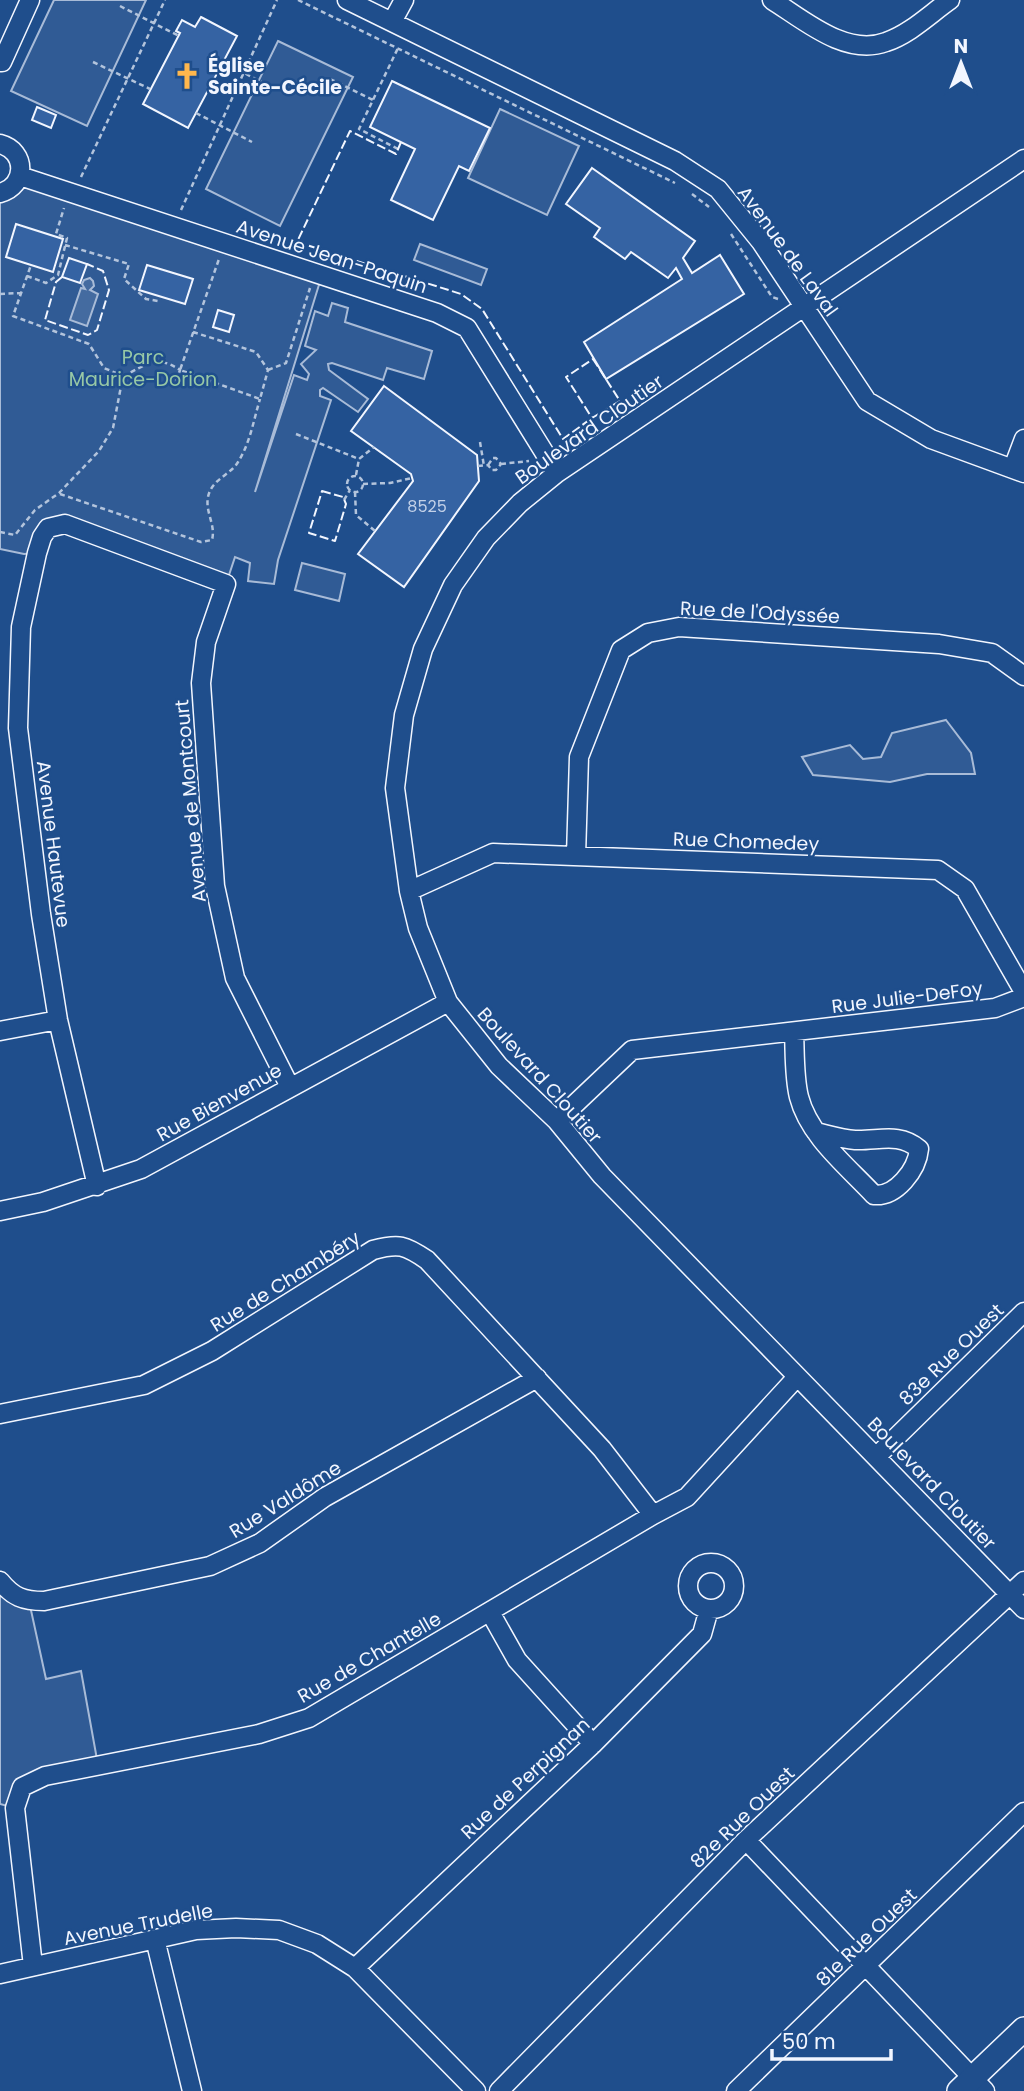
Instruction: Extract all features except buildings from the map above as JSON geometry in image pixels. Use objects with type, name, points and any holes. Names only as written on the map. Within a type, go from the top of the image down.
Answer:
[{"type":"main road","points":[[972,2087],[1024,2029]]},
{"type":"street","points":[[0,62],[30,0]]},
{"type":"street","name":"Avenue de Laval","points":[[346,0],[675,161],[718,189],[761,242],[867,401],[931,439],[1018,470]]},
{"type":"street","points":[[400,26],[404,0]]},
{"type":"street","points":[[772,0],[832,37],[849,44],[867,45],[884,44],[902,35],[950,0]]},
{"type":"street","points":[[0,144],[17,154],[22,168],[12,188],[0,193]]},
{"type":"street","name":"Boulevard Cloutier","points":[[1024,159],[804,307],[553,466],[486,538],[453,585],[423,649],[404,715],[396,788],[409,891],[418,928],[448,1002],[499,1066],[557,1121],[603,1177],[1024,1609]]},
{"type":"street","name":"Avenue Jean-Paquin","points":[[20,176],[437,313],[467,328],[553,466]]},
{"type":"street","points":[[1018,470],[1024,439]]},
{"type":"street","name":"Avenue Hautevue","points":[[97,1186],[58,1020],[41,914],[18,728],[21,627],[42,537],[48,528],[65,524],[226,584]]},
{"type":"street","name":"Avenue de Montcourt","points":[[226,584],[206,642],[201,683],[215,886],[235,978],[290,1087]]},
{"type":"street","name":"Rue de l'Odyssée","points":[[576,856],[579,757],[621,650],[648,633],[679,627],[939,644],[992,653],[1024,676]]},
{"type":"street","name":"Rue Chomedey","points":[[409,891],[493,853],[938,870],[965,890],[1024,995]]},
{"type":"street","name":"Rue Julie-DeFoy","points":[[557,1121],[632,1049],[995,1008],[1024,995]]},
{"type":"street","name":"Rue Bienvenue","points":[[0,1211],[97,1186],[141,1169],[448,1002]]},
{"type":"street","points":[[0,1031],[58,1020]]},
{"type":"street","points":[[794,1032],[798,1095],[806,1116],[816,1132],[874,1195],[884,1196],[894,1192],[918,1161],[919,1149],[909,1140],[856,1140],[816,1132]]},
{"type":"street","name":"Rue de Chambéry","points":[[0,1414],[144,1385],[212,1351],[373,1250],[392,1245],[408,1247],[427,1260],[603,1449],[653,1514]]},
{"type":"street","name":"83e Rue Ouest","points":[[877,1456],[1024,1312]]},
{"type":"street","name":"Rue de Chantelle","points":[[33,1966],[16,1808],[22,1787],[45,1776],[259,1734],[309,1718],[653,1514],[687,1497],[797,1377]]},
{"type":"street","name":"Rue Valdôme","points":[[0,1581],[16,1597],[29,1601],[44,1601],[210,1566],[260,1543],[325,1497],[537,1378]]},
{"type":"street","name":"82e Rue Ouest","points":[[499,2091],[746,1840],[1024,1581]]},
{"type":"street","name":"Rue de Perpignan","points":[[355,1968],[593,1744],[702,1634],[709,1609]]},
{"type":"street","points":[[490,1612],[517,1660],[593,1744]]},
{"type":"street","name":"81e Rue Ouest","points":[[736,2091],[1024,1812]]},
{"type":"street","points":[[746,1840],[866,1966],[972,2087]]},
{"type":"street","name":"Avenue Trudelle","points":[[0,1973],[196,1930],[279,1930],[317,1944],[355,1968],[476,2091]]},
{"type":"street","points":[[155,1939],[191,2091]]},
{"type":"path","points":[[27,276],[46,283],[58,275],[67,238],[56,234],[71,192],[165,0]]},
{"type":"path","points":[[174,226],[277,0]]},
{"type":"path","points":[[298,0],[680,185]]},
{"type":"path","points":[[120,6],[179,36]]},
{"type":"path","points":[[398,149],[359,129],[398,48],[400,26]]},
{"type":"path","points":[[93,62],[150,89]]},
{"type":"path","points":[[223,62],[277,90]]},
{"type":"path","points":[[330,79],[373,100]]},
{"type":"path","points":[[196,113],[253,142]]},
{"type":"path","points":[[689,192],[715,213]]},
{"type":"path","points":[[730,232],[772,297],[804,307]]},
{"type":"path","points":[[175,385],[224,242]]},
{"type":"path","points":[[65,245],[129,264],[124,279],[146,299],[159,302]]},
{"type":"path","points":[[32,265],[13,316],[89,344],[104,368],[123,376],[156,361],[168,362],[180,370],[260,399]]},
{"type":"path","points":[[268,370],[286,363],[315,273]]},
{"type":"path","points":[[0,295],[21,293]]},
{"type":"path","points":[[59,494],[201,542],[212,540],[214,530],[207,498],[214,484],[235,466],[248,443],[268,370],[256,352],[194,332]]},
{"type":"path","points":[[0,532],[15,535],[35,510],[59,494],[99,452],[113,428],[123,376]]},
{"type":"path","points":[[296,434],[359,458]]},
{"type":"path","points":[[480,442],[486,465],[496,470],[501,464]]},
{"type":"path","points":[[356,475],[359,458],[374,447]]},
{"type":"path","points":[[478,466],[486,465],[492,458],[501,464],[553,466]]},
{"type":"path","points":[[344,500],[349,490],[346,482],[349,477],[356,475],[362,479],[361,489],[355,492],[349,490]]},
{"type":"path","points":[[363,485],[412,478]]},
{"type":"path","points":[[355,492],[356,515],[374,531]]},
{"type":"shaded area","points":[[54,0],[146,0],[87,126],[11,91]]},
{"type":"shaded area","points":[[278,41],[353,77],[280,226],[206,189]]},
{"type":"shaded area","points":[[500,109],[579,146],[547,215],[468,178]]},
{"type":"shaded area","name":"Parc Maurice-Dorion","points":[[17,182],[322,275],[255,492],[294,375],[307,380],[309,374],[301,364],[316,350],[305,346],[315,311],[328,316],[332,303],[348,308],[345,322],[432,351],[424,379],[387,368],[383,380],[328,364],[329,370],[368,399],[358,412],[323,388],[320,390],[320,396],[331,400],[278,560],[274,584],[248,581],[250,563],[235,557],[226,584],[48,528],[37,553],[24,554],[0,549],[0,193]]},
{"type":"shaded area","points":[[420,244],[487,269],[481,285],[414,260]]},
{"type":"shaded area","points":[[90,278],[94,286],[90,290],[98,294],[87,326],[70,320],[81,288],[85,289],[82,284]]},
{"type":"shaded area","points":[[302,563],[345,574],[339,601],[295,590]]},
{"type":"shaded area","points":[[946,720],[971,753],[975,774],[927,774],[890,782],[813,775],[802,757],[850,745],[863,759],[881,757],[892,733]]},
{"type":"shaded area","points":[[0,1581],[29,1601],[46,1679],[81,1671],[98,1765],[45,1776],[15,1808],[0,1804]]},
{"type":"fence","points":[[401,142],[396,154],[350,131],[297,242],[461,294],[482,309],[563,439],[592,418]]},
{"type":"fence","points":[[62,277],[56,282],[45,320],[88,335],[97,330],[109,290],[103,271],[87,264]]},
{"type":"fence","points":[[593,359],[620,401],[592,418],[566,377],[593,359]]},
{"type":"fence","points":[[322,491],[343,497],[346,504],[335,541],[309,533],[322,491]]},
{"type":"place","name":"Église Sainte-Cécile","points":[[187,76]]}]
